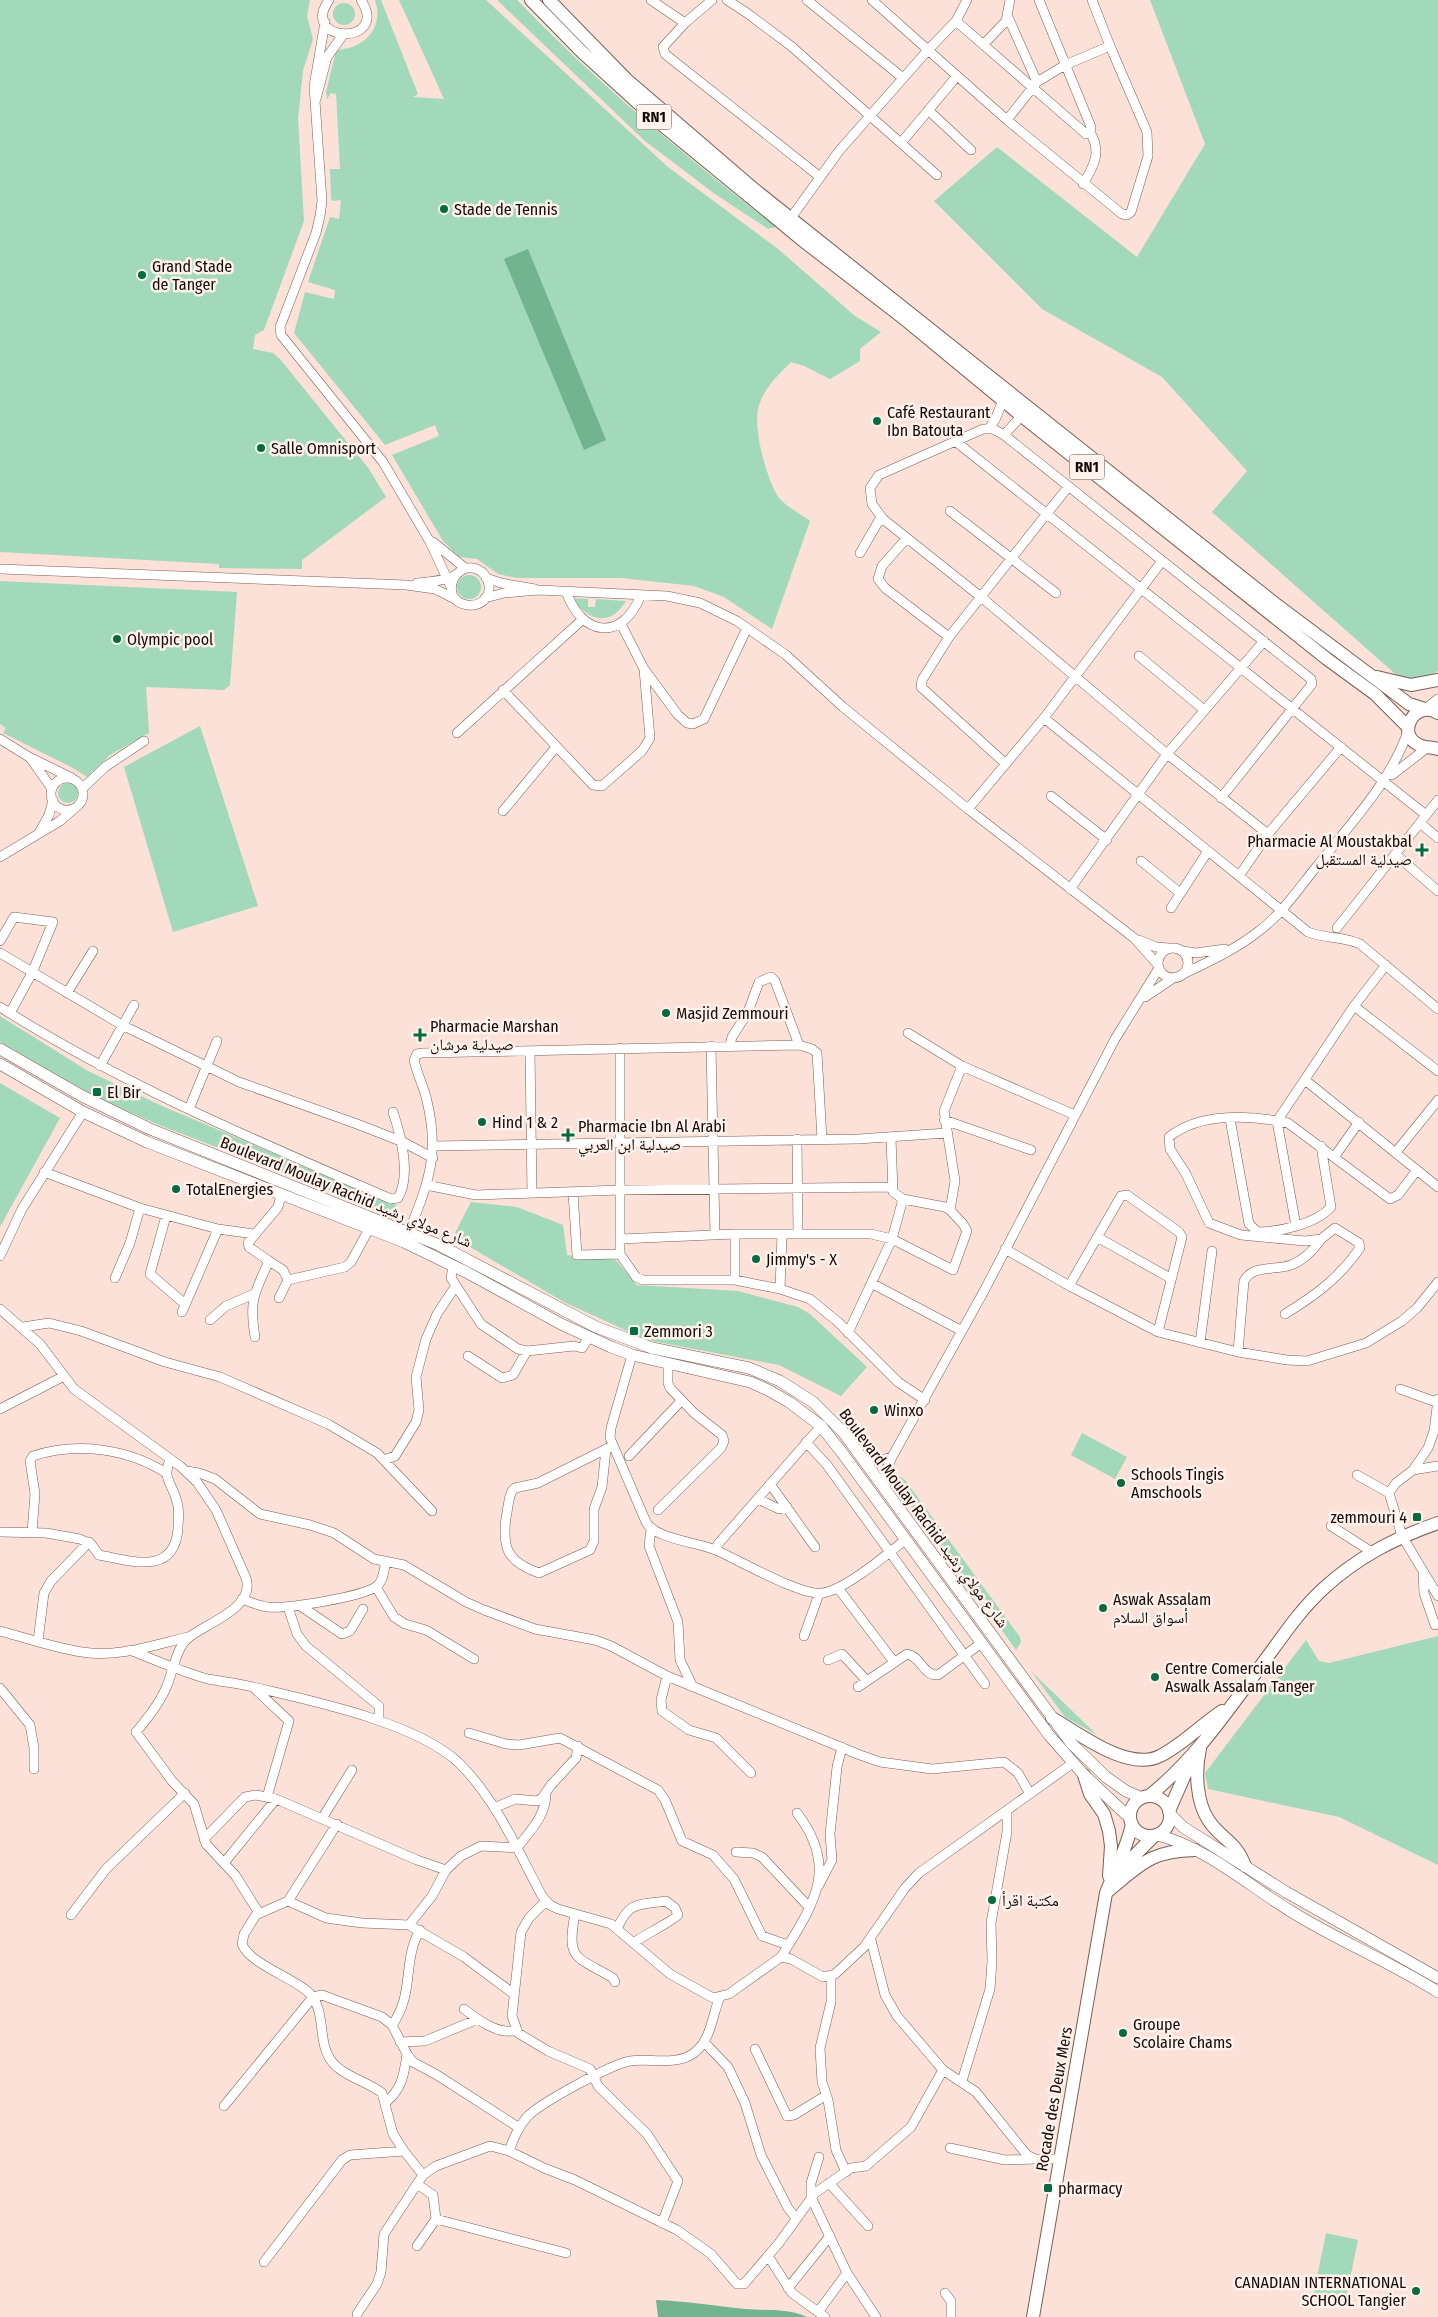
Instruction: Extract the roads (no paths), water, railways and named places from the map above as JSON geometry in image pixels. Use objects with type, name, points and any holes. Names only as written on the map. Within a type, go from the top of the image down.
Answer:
[{"type":"highway","name":"RN1","points":[[531,0],[582,52],[660,123],[788,222],[1026,412],[1327,659],[1375,694],[1408,729],[1414,742],[1434,747]]},
{"type":"highway","name":"RN1","points":[[549,0],[626,79],[755,190],[788,222],[1003,400],[1026,412],[1408,704],[1430,710]]},
{"type":"highway","points":[[1371,675],[1412,685],[1438,680]]},
{"type":"highway","points":[[1408,729],[1415,713],[1430,710]]},
{"type":"highway","name":"Rocade des Deux Mers","points":[[1032,2317],[1108,1887],[1124,1854],[1133,1806],[1197,1750],[1310,1603],[1340,1574],[1372,1552],[1402,1536],[1438,1523]]},
{"type":"highway","points":[[1052,1718],[1122,1756],[1144,1761],[1166,1752],[1230,1705]]},
{"type":"highway","points":[[1197,1750],[1196,1773],[1204,1812],[1210,1822],[1238,1849],[1245,1866]]},
{"type":"highway","name":"Rocade des Deux Mers","points":[[1108,1887],[1120,1871],[1156,1835],[1166,1828],[1170,1813],[1197,1750]]},
{"type":"highway","points":[[1084,1775],[1090,1794],[1104,1814],[1109,1831],[1111,1846],[1108,1887]]},
{"type":"highway","points":[[1145,1797],[1160,1799],[1170,1813]]},
{"type":"highway","points":[[1131,1821],[1141,1834],[1156,1835]]},
{"type":"highway","points":[[1108,1887],[1154,1856],[1170,1851],[1196,1850]]},
{"type":"main road","points":[[1430,710],[1438,700]]},
{"type":"main road","name":"Boulevard Moulay Rachid شارع مولاي رشيد","points":[[0,1049],[82,1096],[150,1129],[440,1244],[614,1335],[652,1348],[749,1368],[780,1381],[813,1402],[828,1415],[887,1492],[1052,1718],[1089,1762],[1126,1791],[1145,1797]]},
{"type":"main road","name":"Boulevard Moulay Rachid شارع مولاي رشيد","points":[[0,1064],[83,1112],[147,1142],[404,1242],[589,1338],[632,1355],[750,1382],[789,1402],[821,1426],[1049,1735],[1084,1775],[1131,1821]]},
{"type":"main road","points":[[1170,1813],[1183,1827],[1286,1892],[1438,1978]]},
{"type":"main road","points":[[1156,1835],[1174,1839],[1196,1850],[1306,1921],[1399,1968],[1438,1992]]},
{"type":"street","points":[[325,22],[330,29],[343,35],[354,33],[362,26],[366,11],[361,0]]},
{"type":"street","points":[[652,0],[685,23]]},
{"type":"street","points":[[712,0],[685,23],[663,46],[669,59],[820,177]]},
{"type":"street","points":[[727,0],[747,12],[791,46],[937,175]]},
{"type":"street","points":[[807,0],[903,78]]},
{"type":"street","points":[[872,0],[1007,120],[1083,184],[1122,214],[1127,215],[1131,212],[1148,156],[1147,132],[1092,0]]},
{"type":"street","points":[[788,222],[820,177],[869,116],[956,21],[967,0]]},
{"type":"street","points":[[1010,0],[1008,17],[1035,85]]},
{"type":"street","points":[[1039,0],[1091,127],[1090,132],[1096,143],[1097,153],[1083,184]]},
{"type":"street","points":[[326,2],[325,22],[314,79],[321,209],[316,232],[280,327],[281,335],[383,462],[451,576],[451,587],[455,599]]},
{"type":"street","points":[[983,45],[1008,17]]},
{"type":"street","points":[[956,21],[983,45],[1035,85],[1081,132],[1086,134],[1090,132]]},
{"type":"street","points":[[316,100],[329,53],[343,35]]},
{"type":"street","points":[[1007,120],[1035,85],[1065,65],[1110,46]]},
{"type":"street","points":[[900,143],[957,76]]},
{"type":"street","points":[[928,110],[971,150]]},
{"type":"street","points":[[1003,400],[995,420],[989,428],[955,441],[876,478],[869,492],[872,504],[881,517],[981,597],[1166,754],[1268,834]]},
{"type":"street","points":[[1004,435],[1026,412]]},
{"type":"street","points":[[989,428],[1004,435],[1311,679],[1312,684],[1221,798]]},
{"type":"street","points":[[955,441],[1426,815]]},
{"type":"street","points":[[1006,764],[921,687],[922,680],[949,637],[1068,487]]},
{"type":"street","points":[[950,511],[1056,593]]},
{"type":"street","points":[[860,553],[881,517]]},
{"type":"street","points":[[423,530],[442,551],[465,568],[477,569],[486,578],[494,581],[526,585],[538,590]]},
{"type":"street","points":[[907,538],[882,566],[878,579],[885,588],[949,637]]},
{"type":"street","points":[[968,809],[1044,718],[1162,561]]},
{"type":"street","points":[[406,585],[451,576],[465,568]]},
{"type":"street","points":[[0,569],[406,585],[435,589],[465,605],[472,606],[485,598],[504,593],[538,590],[667,596],[700,604],[747,628],[786,655],[843,707],[968,809],[1134,938],[1165,975],[1177,977]]},
{"type":"street","points":[[485,598],[489,590],[486,578]]},
{"type":"street","points":[[566,591],[570,604],[582,620],[604,628],[621,624],[636,608],[641,595]]},
{"type":"street","points":[[457,733],[582,620]]},
{"type":"street","points":[[621,624],[644,669],[678,715],[687,723],[700,723],[704,719],[747,628]]},
{"type":"street","points":[[1070,889],[1139,795],[1166,754],[1203,709],[1264,641]]},
{"type":"street","points":[[1139,656],[1203,709]]},
{"type":"street","points":[[503,690],[594,785],[602,786],[642,751],[650,738],[644,669]]},
{"type":"street","points":[[1044,718],[1308,932],[1324,938],[1352,940],[1438,1008]]},
{"type":"street","points":[[1139,1002],[1154,989],[1208,963],[1259,931],[1282,910],[1384,782],[1401,752],[1408,729]]},
{"type":"street","points":[[0,739],[29,757],[72,778],[82,789],[82,800],[75,808],[37,835],[0,857]]},
{"type":"street","points":[[82,789],[105,767],[144,741]]},
{"type":"street","points":[[503,810],[556,747]]},
{"type":"street","points":[[1384,782],[1410,759],[1434,747]]},
{"type":"street","points":[[1239,876],[1268,834],[1341,748]]},
{"type":"street","points":[[29,757],[52,788],[53,800],[49,815],[37,835]]},
{"type":"street","points":[[52,788],[62,779],[72,778]]},
{"type":"street","points":[[1050,796],[1107,840]]},
{"type":"street","points":[[53,800],[60,808],[75,808]]},
{"type":"street","points":[[1337,928],[1438,800]]},
{"type":"street","points":[[1420,823],[1438,838]]},
{"type":"street","points":[[1171,908],[1208,851]]},
{"type":"street","points":[[1395,854],[1438,891]]},
{"type":"street","points":[[1141,861],[1180,893]]},
{"type":"street","points":[[0,941],[14,917],[52,920],[53,927],[32,973],[10,1013]]},
{"type":"street","points":[[1134,938],[1156,947],[1196,953],[1230,949]]},
{"type":"street","points":[[887,1492],[885,1474],[892,1457],[962,1331],[1115,1039],[1139,1002],[1158,967],[1159,956],[1169,948]]},
{"type":"street","points":[[67,993],[93,951]]},
{"type":"street","points":[[1177,977],[1187,965],[1182,951]]},
{"type":"street","points":[[0,953],[122,1025],[239,1082],[403,1142],[433,1158]]},
{"type":"street","points":[[1296,1226],[1277,1121],[1354,1006],[1386,965]]},
{"type":"street","points":[[730,1046],[732,1037],[748,1012],[759,982],[768,977],[775,981],[798,1045]]},
{"type":"street","points":[[100,1066],[134,1005]]},
{"type":"street","points":[[1354,1006],[1438,1071]]},
{"type":"street","points":[[0,1007],[100,1066],[158,1096],[242,1135],[391,1199],[398,1198],[402,1190],[403,1142],[393,1112]]},
{"type":"street","points":[[908,1033],[962,1066],[1075,1116]]},
{"type":"street","points":[[189,1109],[217,1041]]},
{"type":"street","points":[[409,1232],[426,1185],[434,1146],[428,1102],[414,1060],[417,1054],[798,1045],[812,1049],[817,1053],[822,1140]]},
{"type":"street","points":[[711,1046],[715,1234]]},
{"type":"street","points":[[620,1048],[620,1254],[636,1277],[643,1280],[735,1280],[780,1289],[810,1299],[898,1382],[925,1400]]},
{"type":"street","points":[[530,1050],[532,1194]]},
{"type":"street","points":[[950,1210],[954,1197],[955,1181],[944,1120],[947,1100],[962,1066]]},
{"type":"street","points":[[1305,1080],[1438,1187]]},
{"type":"street","points":[[1396,1152],[1438,1100]]},
{"type":"street","points":[[0,1256],[22,1209],[83,1112]]},
{"type":"street","points":[[1230,1119],[1249,1224],[1258,1232],[1276,1232],[1296,1226],[1331,1207],[1321,1146]]},
{"type":"street","points":[[1321,1239],[1305,1241],[1241,1235],[1209,1223],[1186,1174],[1170,1149],[1168,1140],[1174,1132],[1190,1124],[1230,1119],[1277,1121],[1295,1128],[1335,1156],[1390,1199],[1398,1195],[1418,1170]]},
{"type":"street","points":[[944,1120],[1031,1150]]},
{"type":"street","points":[[1335,1156],[1358,1122]]},
{"type":"street","points":[[434,1146],[620,1144],[713,1140],[822,1140],[891,1138],[947,1133]]},
{"type":"street","points":[[620,1238],[715,1234],[871,1234],[892,1239],[953,1270],[967,1231],[963,1224],[945,1207],[896,1196],[891,1187],[891,1138]]},
{"type":"street","points":[[797,1139],[798,1234]]},
{"type":"street","points":[[44,1172],[166,1216],[218,1229],[254,1234]]},
{"type":"street","points":[[426,1185],[476,1195],[620,1190],[891,1187]]},
{"type":"street","points":[[573,1192],[577,1255],[620,1254]]},
{"type":"street","points":[[281,1195],[278,1207],[249,1239],[249,1247],[283,1270],[288,1280]]},
{"type":"street","points":[[1069,1286],[1121,1196],[1127,1195],[1182,1234],[1158,1332]]},
{"type":"street","points":[[848,1333],[873,1284],[892,1239],[903,1199]]},
{"type":"street","points":[[115,1278],[130,1243],[140,1208]]},
{"type":"street","points":[[166,1216],[150,1274],[184,1308],[218,1229]]},
{"type":"street","points":[[1238,1352],[1244,1281],[1246,1277],[1253,1271],[1284,1267],[1303,1259],[1321,1239],[1336,1228],[1356,1240],[1360,1248],[1335,1280],[1316,1295],[1285,1314]]},
{"type":"street","points":[[288,1280],[345,1267],[351,1262],[369,1229]]},
{"type":"street","points":[[735,1234],[735,1280]]},
{"type":"street","points":[[780,1289],[782,1234]]},
{"type":"street","points":[[1097,1237],[1170,1278]]},
{"type":"street","points":[[1005,1249],[1069,1286],[1158,1332],[1238,1352],[1307,1361],[1366,1343],[1402,1321],[1417,1308],[1438,1282]]},
{"type":"street","points":[[1200,1343],[1212,1251]]},
{"type":"street","points":[[255,1337],[251,1314],[254,1294],[269,1261]]},
{"type":"street","points":[[453,1266],[451,1278],[455,1287],[481,1324],[518,1349],[527,1352],[574,1346],[582,1348],[589,1338]]},
{"type":"street","points":[[279,1298],[288,1280]]},
{"type":"street","points":[[873,1284],[962,1331]]},
{"type":"street","points":[[384,1460],[395,1456],[416,1422],[419,1410],[416,1377],[426,1339],[437,1314],[455,1287]]},
{"type":"street","points":[[210,1320],[226,1306],[254,1294]]},
{"type":"street","points":[[0,1309],[23,1327],[48,1353],[64,1376],[83,1396],[186,1471],[197,1482],[216,1510],[246,1578],[248,1590],[242,1600],[218,1621],[189,1637],[130,1650],[102,1654],[82,1652],[0,1631]]},
{"type":"street","points":[[23,1327],[49,1323],[62,1325],[165,1362],[220,1377],[328,1424],[366,1445],[384,1460],[432,1511]]},
{"type":"street","points":[[468,1356],[502,1378],[513,1375],[527,1352]]},
{"type":"street","points":[[609,1448],[538,1483],[515,1488],[512,1491],[504,1543],[508,1553],[516,1561],[540,1573],[590,1550],[594,1542],[594,1509],[602,1486],[609,1448],[611,1428],[632,1355]]},
{"type":"street","points":[[658,1510],[724,1444],[722,1435],[681,1401],[668,1383],[668,1364]]},
{"type":"street","points":[[0,1409],[64,1376]]},
{"type":"street","points":[[1388,1493],[1396,1483],[1413,1470],[1431,1441],[1437,1400],[1400,1389]]},
{"type":"street","points":[[629,1456],[681,1401]]},
{"type":"street","points":[[716,1550],[718,1544],[821,1426]]},
{"type":"street","points":[[806,1442],[827,1465],[963,1657],[985,1684]]},
{"type":"street","points":[[609,1448],[651,1529],[650,1546],[678,1622],[680,1660],[694,1687]]},
{"type":"street","points":[[32,1532],[35,1506],[34,1480],[30,1461],[33,1456],[63,1450],[97,1449],[146,1462],[166,1472]]},
{"type":"street","points":[[859,1455],[868,1460],[877,1461],[892,1457]]},
{"type":"street","points":[[0,1532],[32,1532],[72,1537],[89,1542],[99,1554],[149,1562],[160,1561],[169,1555],[177,1534],[179,1510],[176,1496],[166,1472],[170,1459]]},
{"type":"street","points":[[1413,1470],[1438,1466]]},
{"type":"street","points":[[186,1471],[199,1472],[215,1479],[260,1514],[322,1528],[343,1538],[374,1559],[404,1565],[466,1602],[535,1630],[595,1640],[611,1646],[667,1676],[880,1762],[915,1768],[951,1768],[1004,1762],[1018,1773],[1030,1794]]},
{"type":"street","points":[[1357,1475],[1388,1493],[1402,1536],[1438,1596]]},
{"type":"street","points":[[770,1484],[815,1547]]},
{"type":"street","points":[[758,1499],[779,1509],[787,1507]]},
{"type":"street","points":[[1331,1526],[1372,1552]]},
{"type":"street","points":[[651,1529],[661,1534],[716,1550],[765,1574],[819,1594],[838,1588],[906,1540]]},
{"type":"street","points":[[38,1641],[44,1593],[51,1581],[89,1542]]},
{"type":"street","points":[[242,1600],[265,1607],[288,1607],[331,1600],[376,1587],[381,1582],[386,1561]]},
{"type":"street","points":[[1423,1571],[1424,1593],[1435,1626]]},
{"type":"street","points":[[376,1587],[394,1617],[405,1624],[426,1630],[474,1659]]},
{"type":"street","points":[[838,1588],[894,1662]]},
{"type":"street","points":[[804,1636],[819,1594]]},
{"type":"street","points":[[299,1605],[342,1634],[350,1632],[363,1609]]},
{"type":"street","points":[[288,1607],[297,1634],[306,1646],[379,1706],[378,1721]]},
{"type":"street","points":[[189,1637],[180,1647],[175,1667],[159,1702],[136,1732],[172,1781],[185,1793],[197,1809],[204,1839],[211,1851],[235,1876],[259,1913]]},
{"type":"street","points":[[858,1688],[906,1655],[911,1654],[929,1673],[935,1675],[980,1644]]},
{"type":"street","points":[[130,1650],[210,1679],[253,1687],[378,1721],[413,1733],[444,1751],[465,1770],[494,1808],[546,1901],[558,1909],[606,1922],[617,1929],[670,1974],[710,1997],[719,1999]]},
{"type":"street","points":[[828,1660],[842,1654],[867,1681]]},
{"type":"street","points":[[667,1676],[661,1700],[662,1710],[689,1730],[716,1738],[751,1773]]},
{"type":"street","points":[[224,1863],[272,1798],[289,1721],[253,1687]]},
{"type":"street","points":[[0,1688],[30,1725],[34,1748],[34,1769]]},
{"type":"street","points":[[470,1733],[506,1744],[519,1745],[560,1738],[658,1790],[665,1800],[682,1841],[713,1855],[734,1879],[762,1936],[788,1945]]},
{"type":"street","points":[[494,1808],[515,1799],[538,1800],[576,1758],[578,1746]]},
{"type":"street","points":[[509,2151],[518,2127],[532,2112],[593,2077],[629,2061],[683,2059],[693,2054],[704,2042],[719,1999],[738,1988],[781,1957],[809,1908],[832,1860],[830,1834],[837,1767],[842,1747]]},
{"type":"street","points":[[781,1957],[791,1959],[818,1975],[831,1976],[849,1962],[871,1940],[911,1881],[960,1842],[1007,1811],[1073,1763]]},
{"type":"street","points":[[323,1817],[352,1770]]},
{"type":"street","points":[[71,1915],[106,1869],[185,1793]]},
{"type":"street","points":[[517,1848],[540,1818],[546,1805],[546,1793]]},
{"type":"street","points":[[204,1839],[241,1800],[250,1795],[272,1798],[323,1817],[417,1860],[446,1870]]},
{"type":"street","points":[[962,2081],[990,1989],[992,1960],[991,1923],[1006,1832],[1007,1811]]},
{"type":"street","points":[[797,1813],[807,1825],[817,1846],[819,1884]]},
{"type":"street","points":[[337,1824],[288,1901],[259,1913],[244,1934],[243,1947],[249,1954],[295,1982],[312,1997],[319,2012],[326,2047],[331,2060],[343,2071],[379,2091],[386,2102],[393,2134],[404,2152],[423,2175]]},
{"type":"street","points":[[410,1925],[432,1896],[446,1870],[467,1852],[481,1846],[517,1848]]},
{"type":"street","points":[[736,1852],[753,1853],[762,1858],[809,1908]]},
{"type":"street","points":[[288,1901],[326,1918],[362,1924],[410,1925],[480,1968],[514,1994]]},
{"type":"street","points":[[546,1901],[529,1918],[521,1932],[512,2016],[516,2030],[548,2051],[590,2069],[598,2086],[647,2134],[676,2175],[678,2184],[662,2223]]},
{"type":"street","points":[[617,1929],[626,1911],[635,1906],[666,1902],[674,1908],[678,1915],[676,1919],[652,1930],[633,1942]]},
{"type":"street","points":[[575,1914],[570,1942],[576,1955],[613,1978],[615,1982]]},
{"type":"street","points":[[392,2025],[399,2015],[408,1989],[411,1951],[420,1930]]},
{"type":"street","points":[[871,1940],[890,2005],[919,2044],[943,2070],[962,2081],[981,2098],[1022,2150],[1035,2159]]},
{"type":"street","points":[[831,1976],[831,2002],[820,2048],[822,2082],[836,2150],[846,2172]]},
{"type":"street","points":[[224,2106],[312,1997],[322,1995],[382,2017],[392,2025],[413,2062],[437,2075],[518,2127]]},
{"type":"street","points":[[464,2009],[478,2019],[500,2030],[509,2032],[516,2030]]},
{"type":"street","points":[[400,2042],[425,2042],[478,2019]]},
{"type":"street","points":[[704,2042],[728,2067],[745,2103],[761,2155],[788,2208],[796,2218]]},
{"type":"street","points":[[756,2049],[787,2116],[794,2116],[825,2096]]},
{"type":"street","points":[[386,2102],[396,2094],[400,2085],[404,2075],[407,2054]]},
{"type":"street","points":[[357,2314],[377,2284],[381,2272],[384,2234],[423,2175],[436,2166],[484,2147],[509,2151],[575,2180],[662,2223],[703,2248],[739,2285],[747,2282],[811,2196],[846,2172],[866,2166],[905,2134],[911,2127],[943,2070]]},
{"type":"street","points":[[950,2148],[1005,2160],[1060,2159]]},
{"type":"street","points":[[264,2262],[342,2160],[350,2155],[404,2152]]},
{"type":"street","points":[[819,2157],[811,2184],[811,2196],[847,2273],[876,2317]]},
{"type":"street","points":[[417,2184],[433,2194],[436,2219],[417,2246]]},
{"type":"street","points":[[829,2184],[868,2226]]},
{"type":"street","points":[[436,2219],[566,2253]]},
{"type":"street","points":[[788,2288],[830,2236]]},
{"type":"street","points":[[768,2256],[788,2288],[822,2315],[847,2273]]},
{"type":"street","points":[[945,2293],[951,2301],[951,2317]]},
{"type":"place","name":"Stade de Tennis","points":[[444,209]]},
{"type":"place","name":"Grand Stade de Tanger","points":[[142,275]]},
{"type":"place","name":"Café Restaurant Ibn Batouta","points":[[877,421]]},
{"type":"place","name":"Salle Omnisport","points":[[261,448]]},
{"type":"place","name":"Olympic pool","points":[[117,639]]},
{"type":"place","name":"Pharmacie Al Moustakbal صيدلية المستقبل","points":[[1422,850]]},
{"type":"place","name":"Masjid Zemmouri","points":[[666,1013]]},
{"type":"place","name":"Pharmacie Marshan صيدلية مرشان","points":[[420,1035]]},
{"type":"place","name":"El Bir","points":[[97,1092]]},
{"type":"place","name":"Hind 1 & 2","points":[[482,1122]]},
{"type":"place","name":"Pharmacie Ibn Al Arabi صيدلية ابن العربي","points":[[568,1135]]},
{"type":"place","name":"TotalEnergies","points":[[176,1189]]},
{"type":"place","name":"Jimmy's - X","points":[[756,1259]]},
{"type":"place","name":"Zemmori 3","points":[[634,1331]]},
{"type":"place","name":"Winxo","points":[[874,1410]]},
{"type":"place","name":"Schools Tingis Amschools","points":[[1121,1483]]},
{"type":"place","name":"zemmouri 4","points":[[1417,1517]]},
{"type":"place","name":"Aswak Assalam أسواق السلام","points":[[1103,1608]]},
{"type":"place","name":"Centre Comerciale Aswalk Assalam Tanger","points":[[1155,1677]]},
{"type":"place","name":"مكتبة اقرأ","points":[[992,1900]]},
{"type":"place","name":"Groupe Scolaire Chams","points":[[1123,2033]]},
{"type":"place","name":"pharmacy","points":[[1048,2188]]},
{"type":"place","name":"CANADIAN INTERNATIONAL SCHOOL Tangier","points":[[1416,2291]]}]
